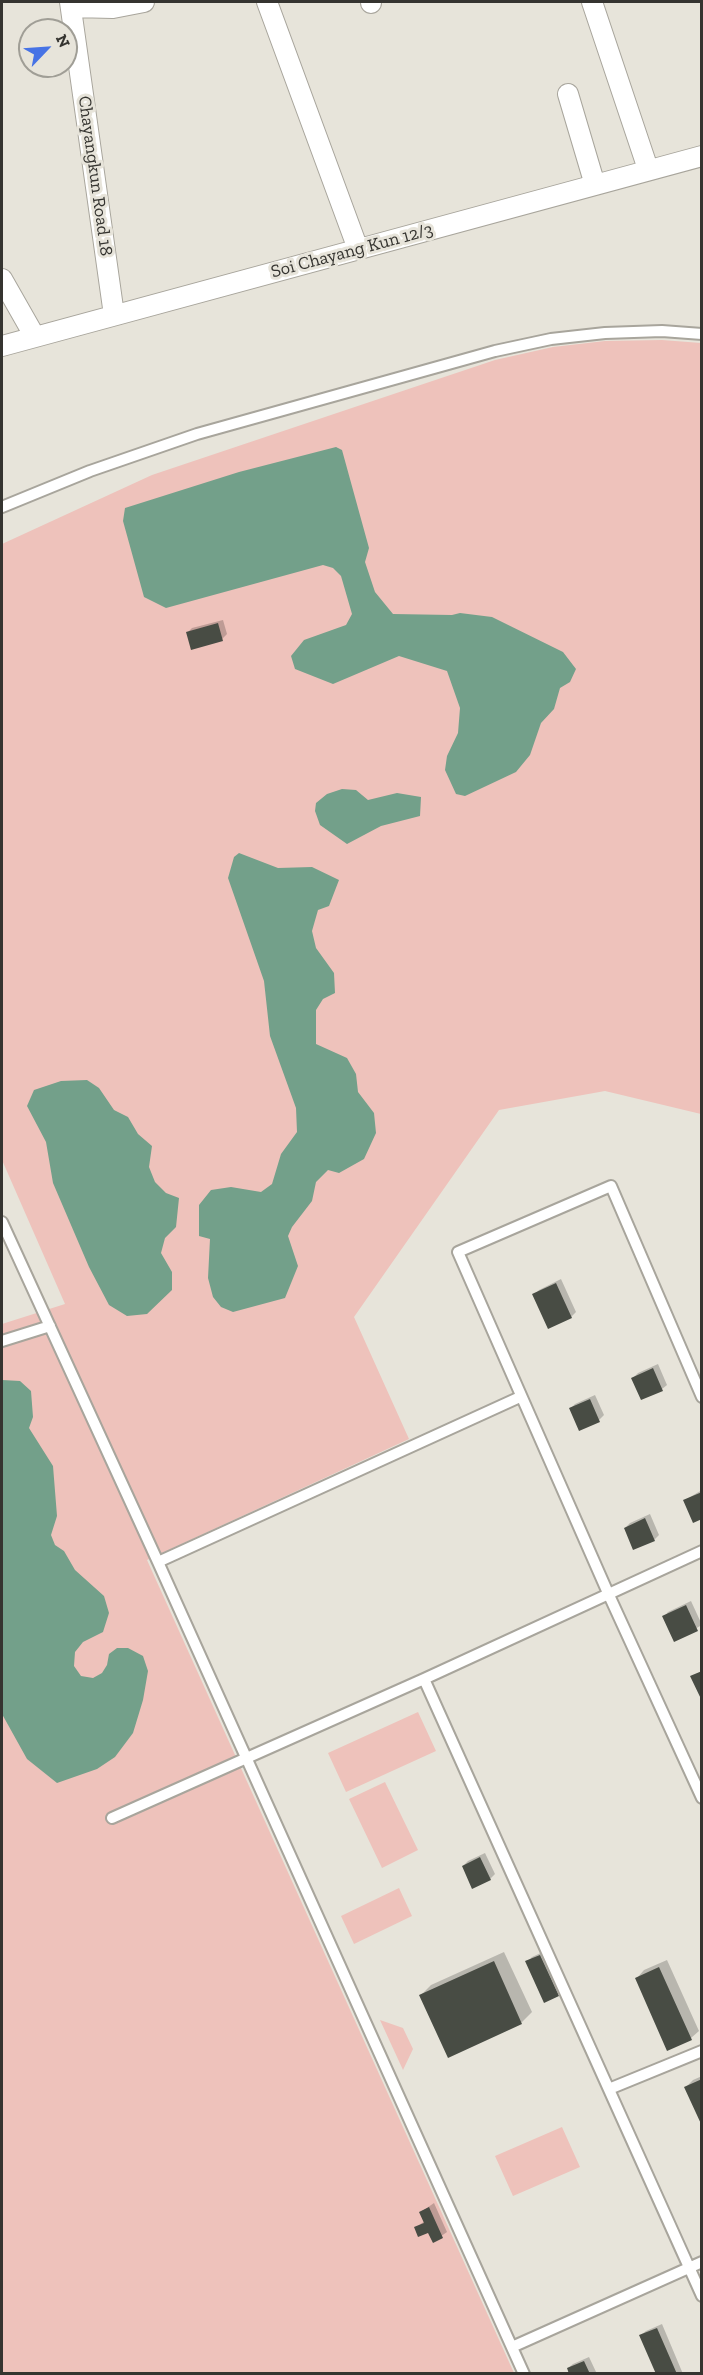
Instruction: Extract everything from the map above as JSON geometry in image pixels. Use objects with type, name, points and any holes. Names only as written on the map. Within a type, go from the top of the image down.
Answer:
[{"type":"street","points":[[71,4],[113,8],[144,2]]},
{"type":"street","points":[[267,2],[358,249]]},
{"type":"street","points":[[592,2],[648,169]]},
{"type":"street","name":"Chayangkun Road 18","points":[[71,4],[114,315]]},
{"type":"street","points":[[568,94],[595,185]]},
{"type":"street","name":"Soi Chayang Kun 12/3","points":[[2,346],[702,156]]},
{"type":"street","points":[[2,279],[35,337]]},
{"type":"lane","points":[[2,507],[90,471],[197,434],[495,351],[551,339],[605,333],[662,331],[702,334]]},
{"type":"lane","points":[[702,1397],[611,1186],[458,1252],[520,1397],[702,1798]]},
{"type":"lane","points":[[2,1222],[524,2373]]},
{"type":"lane","points":[[2,1341],[50,1326]]},
{"type":"lane","points":[[158,1562],[520,1397]]},
{"type":"lane","points":[[112,1818],[424,1679],[702,1551]]},
{"type":"lane","points":[[424,1679],[702,2296]]},
{"type":"lane","points":[[609,2090],[702,2050]]},
{"type":"lane","points":[[512,2347],[702,2262]]},
{"type":"shaded area","points":[[662,340],[701,343],[701,1114],[605,1091],[499,1110],[354,1317],[409,1439],[147,1560],[514,2373],[2,2373],[2,1324],[65,1304],[2,1160],[2,544],[152,475],[495,360],[553,347],[605,341]]},
{"type":"shaded area","points":[[336,447],[342,450],[369,548],[365,562],[375,592],[393,614],[452,615],[460,613],[492,617],[563,652],[576,669],[570,682],[560,688],[554,709],[541,723],[530,755],[516,772],[465,796],[456,794],[445,770],[447,756],[458,733],[460,708],[447,671],[399,656],[333,684],[295,669],[291,656],[304,640],[346,625],[352,614],[341,576],[333,568],[323,565],[166,608],[144,597],[123,521],[125,508],[239,472]]},
{"type":"shaded area","points":[[342,789],[356,790],[368,800],[397,793],[421,797],[420,816],[381,826],[347,844],[320,825],[315,811],[316,803],[327,794]]},
{"type":"shaded area","points":[[239,853],[278,868],[312,867],[339,880],[329,906],[318,910],[312,931],[316,948],[334,973],[335,993],[323,999],[316,1010],[316,1044],[347,1058],[356,1074],[358,1092],[374,1113],[376,1133],[364,1159],[339,1173],[328,1170],[316,1182],[312,1201],[288,1236],[298,1266],[285,1298],[233,1312],[221,1307],[213,1297],[208,1278],[210,1239],[199,1236],[199,1205],[211,1190],[231,1187],[261,1192],[272,1184],[281,1154],[297,1132],[296,1108],[270,1036],[264,981],[228,878],[234,857]]},
{"type":"shaded area","points":[[87,1080],[99,1088],[114,1110],[128,1117],[138,1134],[152,1146],[149,1167],[155,1182],[166,1193],[179,1198],[176,1227],[165,1238],[161,1253],[172,1272],[172,1290],[147,1314],[127,1316],[109,1305],[89,1267],[53,1183],[46,1142],[27,1106],[34,1090],[61,1081]]},
{"type":"shaded area","points":[[2,1380],[20,1381],[31,1391],[33,1417],[29,1428],[53,1466],[57,1516],[51,1535],[55,1545],[64,1551],[75,1570],[104,1596],[109,1613],[103,1632],[83,1642],[75,1652],[74,1666],[81,1676],[93,1678],[102,1673],[107,1665],[109,1654],[117,1648],[128,1648],[143,1656],[148,1671],[143,1700],[133,1733],[115,1757],[97,1769],[57,1783],[27,1759],[2,1714]]},
{"type":"shaded area","points":[[418,1712],[436,1751],[346,1792],[328,1753]]},
{"type":"shaded area","points":[[385,1782],[418,1850],[382,1868],[349,1799]]},
{"type":"shaded area","points":[[399,1888],[412,1916],[354,1944],[341,1916]]},
{"type":"shaded area","points":[[380,2020],[403,2028],[413,2049],[403,2070]]},
{"type":"shaded area","points":[[562,2127],[580,2167],[513,2196],[495,2156]]},
{"type":"building","points":[[218,623],[223,641],[191,650],[186,632]]},
{"type":"building","points":[[556,1283],[572,1318],[548,1329],[532,1294]]},
{"type":"building","points":[[653,1368],[663,1391],[641,1400],[631,1378]]},
{"type":"building","points":[[590,1399],[600,1422],[579,1431],[569,1408]]},
{"type":"building","points":[[702,1492],[702,1519],[693,1523],[683,1500]]},
{"type":"building","points":[[645,1518],[655,1541],[633,1550],[624,1528]]},
{"type":"building","points":[[686,1605],[698,1631],[674,1642],[662,1616]]},
{"type":"building","points":[[702,1671],[702,1701],[690,1676]]},
{"type":"building","points":[[480,1857],[491,1880],[472,1889],[462,1866]]},
{"type":"building","points":[[540,1955],[559,1996],[544,2003],[525,1961]]},
{"type":"building","points":[[494,1961],[522,2024],[448,2058],[419,1995]]},
{"type":"building","points":[[659,1967],[692,2040],[667,2051],[635,1978]]},
{"type":"building","points":[[702,2079],[702,2126],[684,2087]]},
{"type":"building","points":[[429,2207],[443,2238],[433,2243],[428,2233],[418,2237],[414,2227],[424,2223],[419,2212]]},
{"type":"building","points":[[657,2328],[677,2374],[656,2374],[639,2335]]},
{"type":"building","points":[[584,2361],[590,2374],[569,2374],[567,2368]]}]
